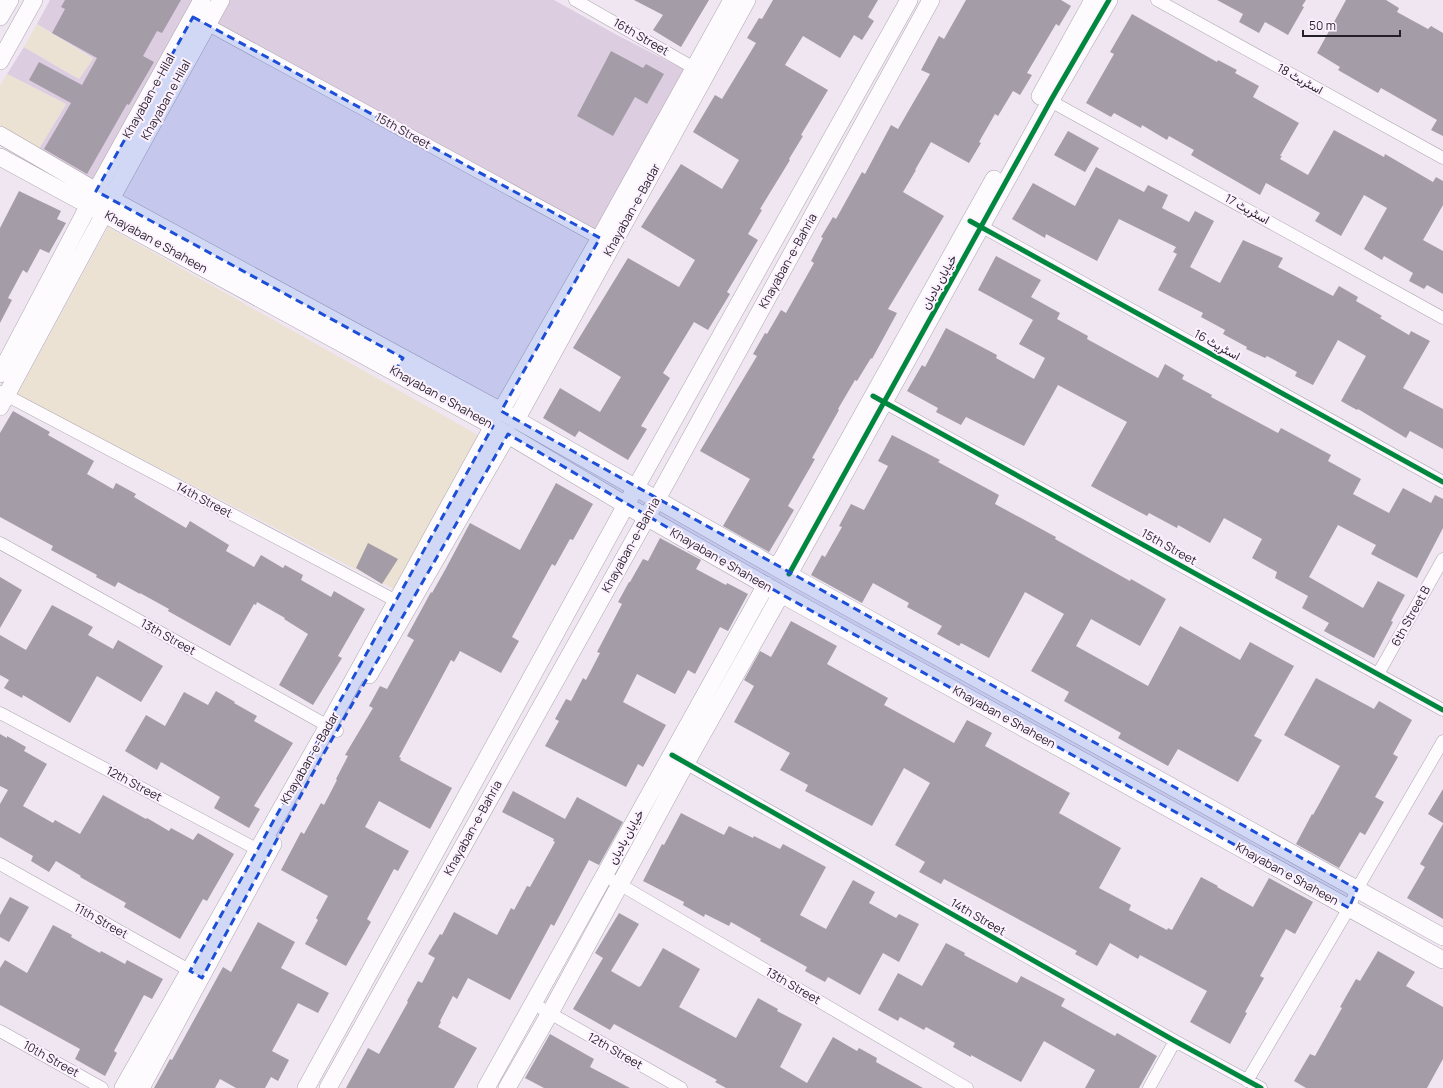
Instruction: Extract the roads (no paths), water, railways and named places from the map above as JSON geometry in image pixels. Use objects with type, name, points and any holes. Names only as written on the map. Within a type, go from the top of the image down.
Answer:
[{"type":"main road","points":[[0,17],[10,0]]},
{"type":"main road","points":[[0,61],[34,0]]},
{"type":"main road","name":"Khayaban-e-Hilal","points":[[0,374],[100,202],[200,21],[202,0]]},
{"type":"main road","points":[[200,21],[221,0]]},
{"type":"main road","name":"Khayaban-e-Badar","points":[[516,420],[606,242],[700,71],[732,0]]},
{"type":"main road","name":"Khayaban-e-Badar","points":[[700,71],[747,0]]},
{"type":"main road","name":"Khayaban-e-Bahria","points":[[306,1088],[626,505],[909,0]]},
{"type":"main road","name":"Khayaban-e-Bahria","points":[[328,1088],[657,499],[931,0]]},
{"type":"main road","name":"خیابان بادبان","points":[[783,571],[1046,98],[1093,0]]},
{"type":"main road","name":"خیابان بادبان","points":[[1046,98],[1110,0]]},
{"type":"main road","name":"Khayaban e Shaheen","points":[[0,135],[100,202]]},
{"type":"main road","name":"Khayaban e Shaheen","points":[[0,157],[100,202],[497,419],[508,434],[646,517],[781,594],[1443,960]]},
{"type":"main road","points":[[2,398],[100,202]]},
{"type":"main road","name":"Khayaban-e-Badar","points":[[141,1088],[196,974],[262,852],[402,604],[497,419],[606,242]]},
{"type":"main road","name":"Khayaban e Shaheen","points":[[497,419],[516,420],[783,571],[1443,937]]},
{"type":"main road","name":"Khayaban-e-Badar","points":[[402,604],[508,434]]},
{"type":"main road","name":"خیابان بادبان","points":[[486,1088],[534,1004],[612,880],[679,759],[766,585]]},
{"type":"main road","name":"خیابان بادبان","points":[[679,759],[781,594]]},
{"type":"main road","name":"خیابان بادبان","points":[[507,1088],[550,1013],[612,880]]},
{"type":"main road","name":"Khayaban-e-Badar","points":[[123,1088],[196,974]]},
{"type":"street","name":"16th Street","points":[[575,0],[700,71]]},
{"type":"street","name":"اسٹریٹ 18","points":[[1157,0],[1443,158]]},
{"type":"street","name":"15th Street","points":[[200,21],[606,242]]},
{"type":"street","name":"اسٹریٹ 17","points":[[1046,98],[1443,318]]},
{"type":"street","name":"اسٹریٹ 16","points":[[976,224],[1443,482]]},
{"type":"street","name":"14th Street","points":[[2,398],[402,604]]},
{"type":"street","name":"15th Street","points":[[879,399],[1443,710]]},
{"type":"street","name":"13th Street","points":[[0,543],[332,729]]},
{"type":"street","name":"6th Street B","points":[[1378,674],[1443,559]]},
{"type":"street","name":"12th Street","points":[[0,713],[262,852]]},
{"type":"street","points":[[1247,1081],[1349,908],[1357,889],[1443,741]]},
{"type":"street","name":"14th Street","points":[[679,759],[1175,1041],[1261,1088]]},
{"type":"street","name":"11th Street","points":[[0,864],[196,974]]},
{"type":"street","name":"13th Street","points":[[612,880],[967,1088]]},
{"type":"street","name":"12th Street","points":[[534,1004],[680,1088]]},
{"type":"street","name":"10th Street","points":[[0,1031],[102,1088]]},
{"type":"street","points":[[1149,1088],[1175,1041]]}]
